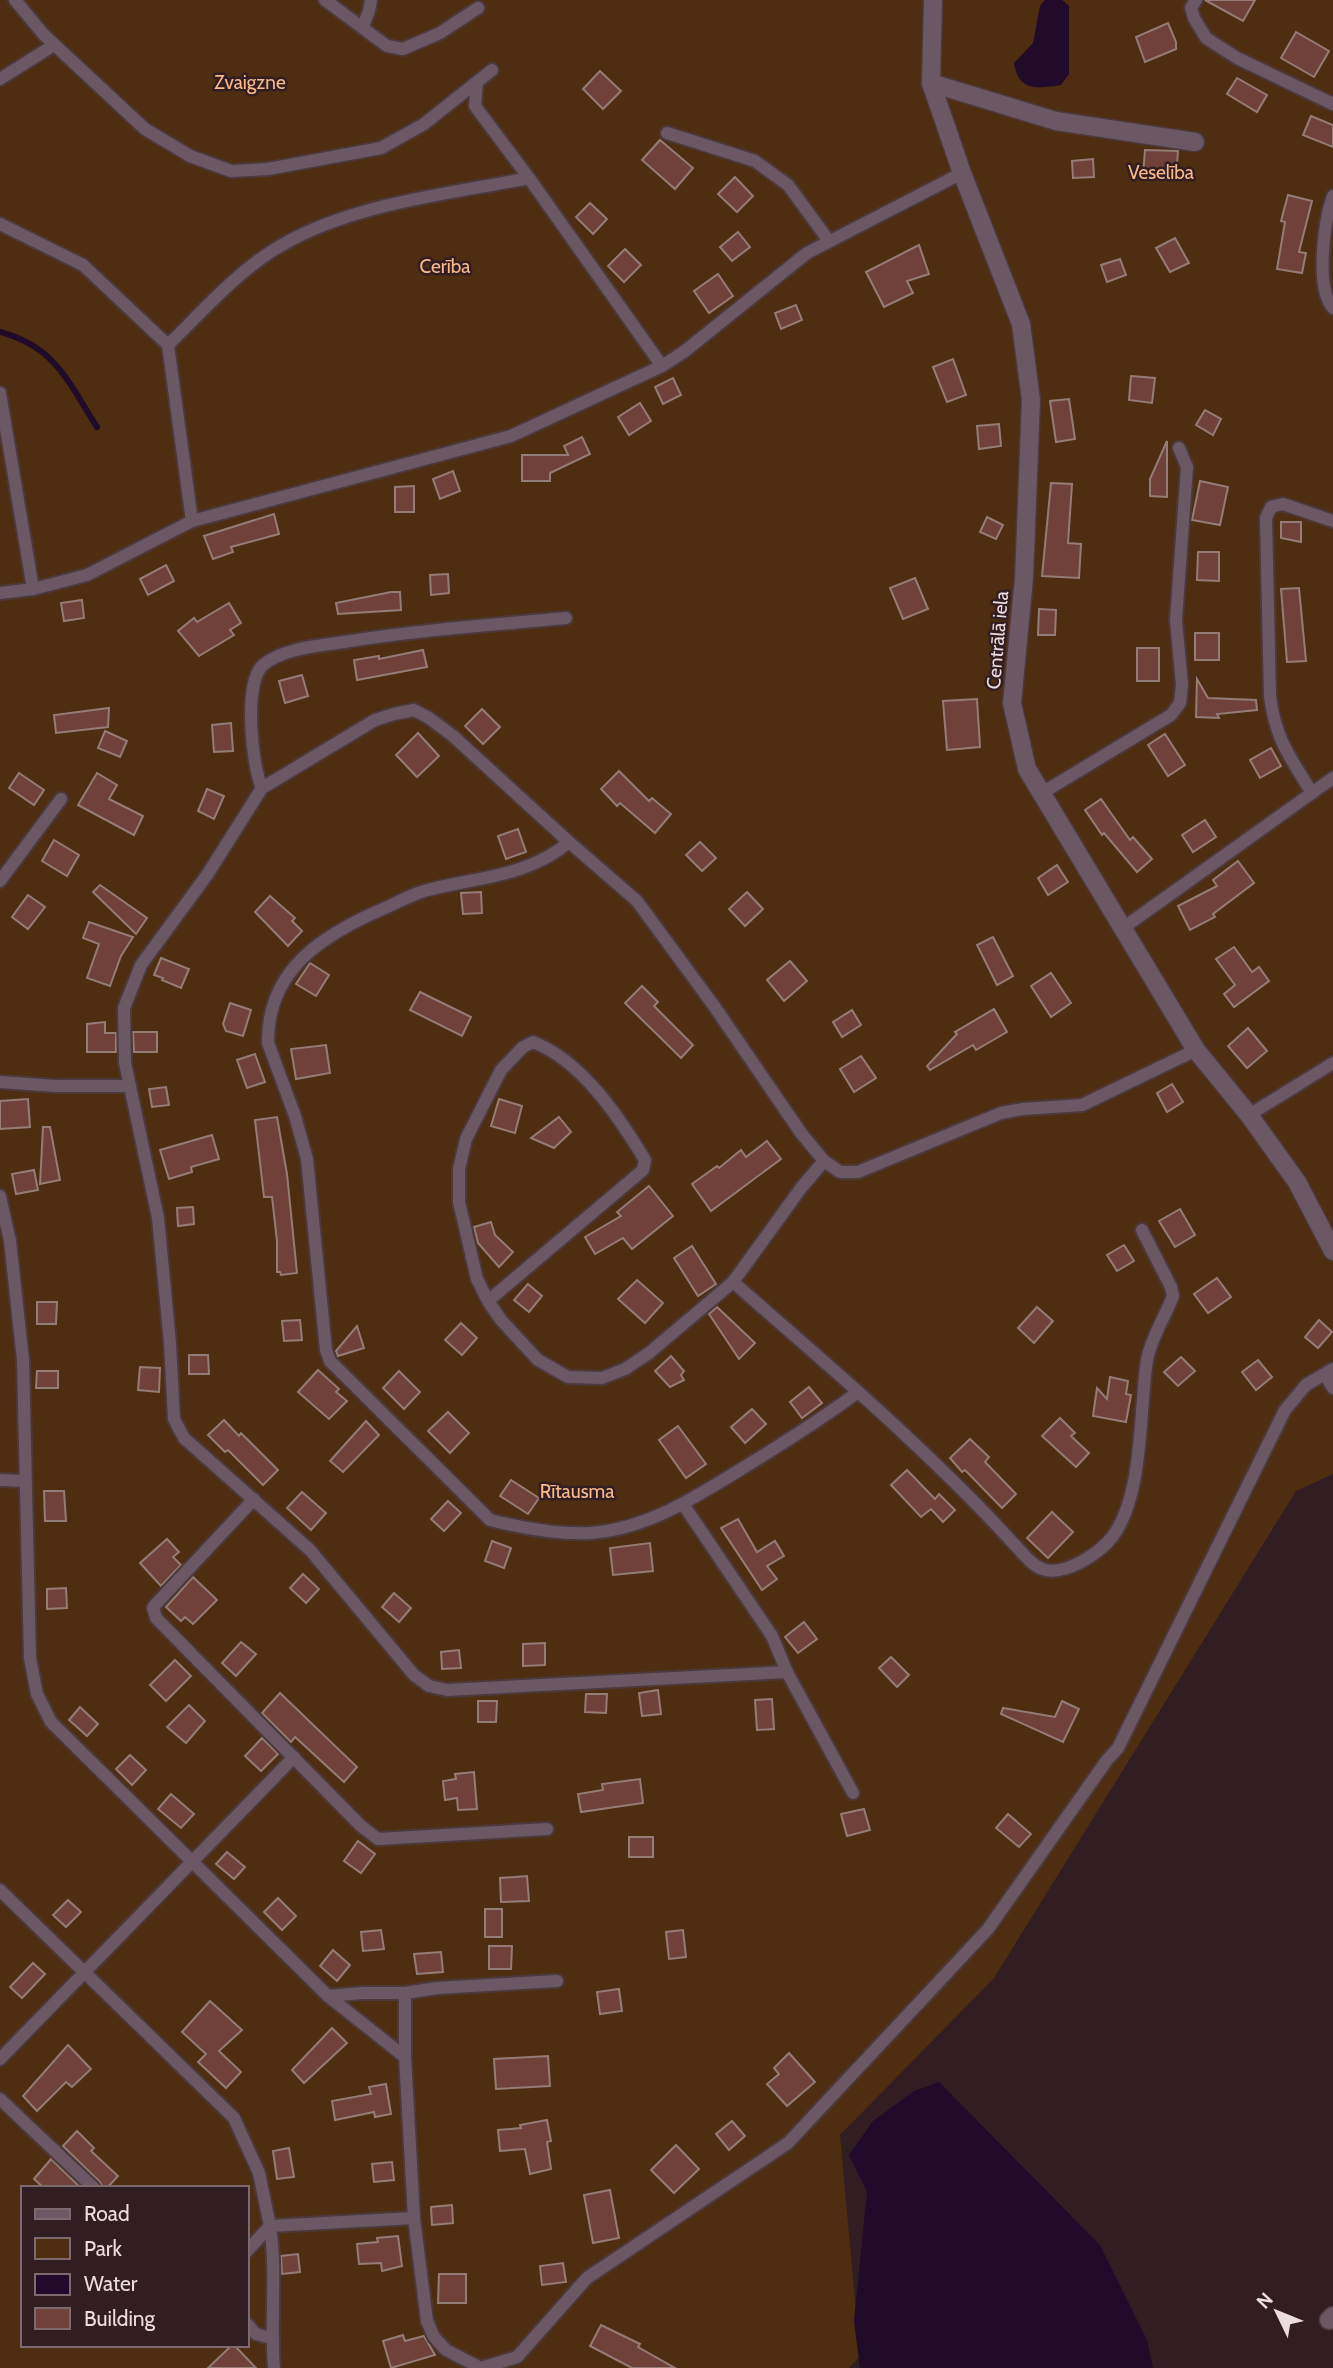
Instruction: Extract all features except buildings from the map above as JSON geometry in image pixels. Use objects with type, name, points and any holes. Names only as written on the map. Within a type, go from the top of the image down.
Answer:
[{"type":"street","name":"Centrālā iela","points":[[933,0],[931,83],[962,173],[1021,324],[1031,400],[1024,578],[1012,704],[1027,769],[1196,1051],[1250,1115],[1297,1182],[1332,1246]]},
{"type":"street","points":[[931,83],[1056,121],[1195,142]]},
{"type":"lane","points":[[15,0],[54,45],[145,129],[190,156],[231,171],[268,169],[381,148],[424,124],[492,70]]},
{"type":"lane","points":[[324,0],[387,46],[403,49],[440,33],[478,8]]},
{"type":"lane","points":[[363,26],[371,0]]},
{"type":"lane","points":[[1196,0],[1191,8],[1206,38],[1237,58],[1333,104]]},
{"type":"lane","points":[[0,79],[54,45]]},
{"type":"lane","points":[[477,82],[475,106],[662,366]]},
{"type":"lane","points":[[667,133],[755,161],[788,185],[829,241]]},
{"type":"lane","points":[[0,593],[33,589],[87,575],[192,521],[511,436],[662,366],[685,351],[807,253],[962,173]]},
{"type":"lane","points":[[168,345],[233,282],[271,251],[307,232],[352,213],[529,178]]},
{"type":"lane","points":[[1333,196],[1323,258],[1325,296],[1333,307]]},
{"type":"lane","points":[[0,224],[83,265],[168,345],[192,521]]},
{"type":"lane","points":[[0,393],[33,589]]},
{"type":"lane","points":[[1042,793],[1171,715],[1180,703],[1182,685],[1176,620],[1187,467],[1179,448]]},
{"type":"lane","points":[[1312,793],[1280,741],[1273,719],[1270,696],[1266,518],[1271,507],[1283,504],[1333,521]]},
{"type":"lane","points":[[262,788],[256,776],[250,712],[256,677],[261,667],[273,659],[302,649],[412,631],[566,618]]},
{"type":"lane","points":[[788,1672],[447,1690],[429,1686],[414,1675],[310,1550],[184,1438],[174,1419],[158,1218],[125,1063],[124,1008],[141,965],[207,875],[262,788],[375,720],[414,710],[453,736],[637,901],[824,1161],[840,1172],[858,1172],[1001,1113],[1082,1105],[1196,1051]]},
{"type":"lane","points":[[1123,928],[1333,778]]},
{"type":"lane","points":[[0,881],[61,799]]},
{"type":"lane","points":[[569,842],[556,853],[517,872],[423,892],[356,920],[307,953],[286,975],[276,996],[268,1044],[295,1116],[307,1159],[326,1350],[330,1361],[490,1520],[524,1529],[591,1533],[642,1523],[683,1504],[812,1427],[858,1392]]},
{"type":"lane","points":[[488,1301],[643,1170],[645,1160],[624,1125],[582,1076],[546,1047],[533,1042],[523,1046],[501,1070],[466,1139],[459,1169],[459,1202],[477,1279],[488,1301],[519,1341],[546,1366],[572,1379],[602,1378],[625,1369],[649,1353],[733,1282],[801,1188],[824,1161]]},
{"type":"lane","points":[[1250,1115],[1333,1063]]},
{"type":"lane","points":[[0,1082],[57,1086],[130,1086]]},
{"type":"lane","points":[[0,1196],[10,1241],[23,1360],[30,1658],[37,1694],[51,1722],[191,1862],[328,1996],[405,2057]]},
{"type":"lane","points":[[733,1282],[946,1474],[1039,1568],[1049,1571],[1077,1565],[1097,1552],[1113,1535],[1127,1510],[1135,1475],[1147,1356],[1172,1296],[1171,1287],[1142,1230]]},
{"type":"lane","points":[[405,1993],[405,2057],[414,2218],[427,2321],[434,2337],[446,2350],[481,2368],[517,2357],[587,2278],[788,2143],[988,1929],[1118,1748],[1285,1409],[1306,1385],[1329,1372],[1333,1388]]},
{"type":"lane","points":[[0,1480],[24,1481]]},
{"type":"lane","points":[[254,1499],[153,1608],[156,1618],[361,1826],[378,1839],[547,1829]]},
{"type":"lane","points":[[683,1504],[772,1636],[788,1672],[853,1793]]},
{"type":"lane","points":[[0,2059],[294,1756]]},
{"type":"lane","points":[[0,1890],[234,2118],[259,2173],[270,2226],[271,2338],[274,2368]]},
{"type":"lane","points":[[328,1996],[557,1981]]},
{"type":"lane","points":[[0,2099],[92,2186]]},
{"type":"lane","points":[[248,2250],[270,2226],[414,2218]]},
{"type":"lane","points":[[248,2325],[256,2334],[271,2338]]},
{"type":"green space","points":[[0,0],[1333,0],[1333,1474],[1296,1491],[994,1978],[840,2135],[860,2356],[849,2368],[0,2368]]},
{"type":"water","points":[[1045,0],[1062,0],[1069,6],[1069,74],[1061,85],[1037,87],[1020,79],[1014,63],[1033,43],[1040,6]]},
{"type":"water","points":[[939,2082],[1100,2245],[1147,2340],[1153,2368],[860,2368],[854,2321],[867,2192],[849,2155],[873,2121],[914,2091]]},
{"type":"waterway","points":[[0,332],[35,347],[48,357],[59,368],[97,427]]},
{"type":"park label","name":"Zvaigzne","points":[[250,82]]},
{"type":"park label","name":"Veselība","points":[[1161,172]]},
{"type":"park label","name":"Cerība","points":[[445,266]]},
{"type":"park label","name":"Rītausma","points":[[577,1491]]}]
